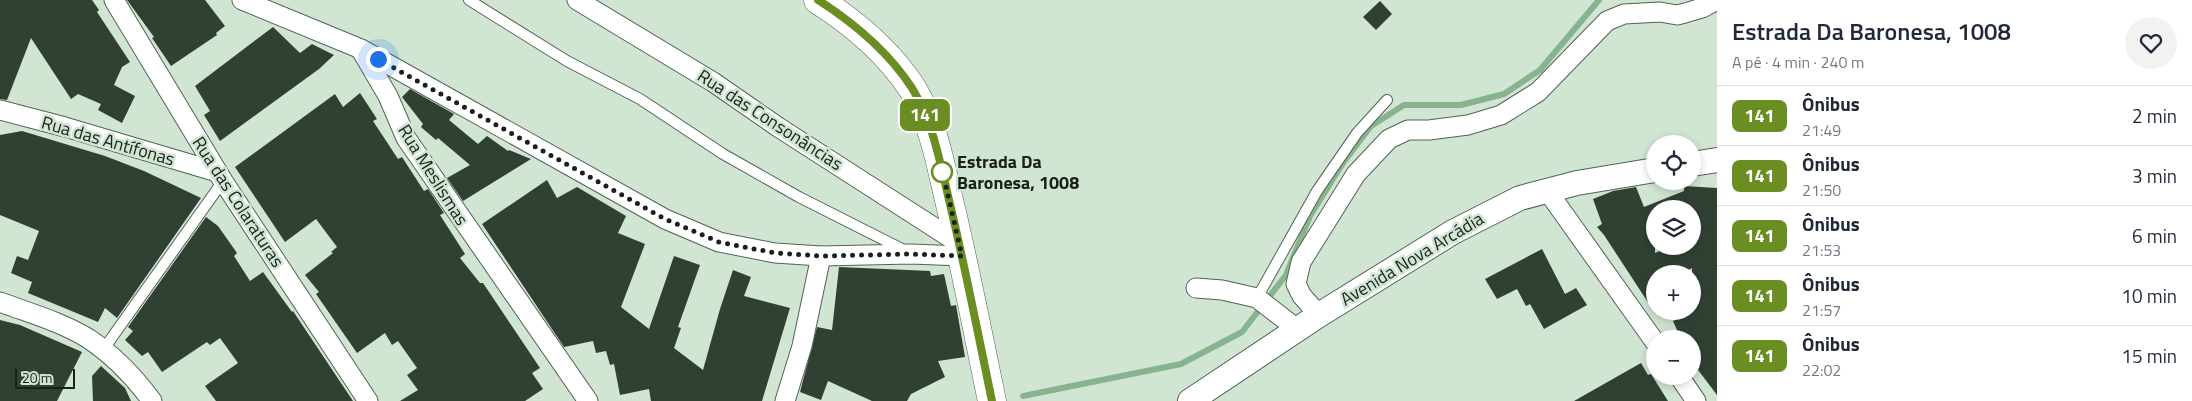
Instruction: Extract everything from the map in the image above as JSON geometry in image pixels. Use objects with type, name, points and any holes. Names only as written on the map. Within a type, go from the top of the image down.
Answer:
[{"type":"main road","points":[[818,0],[880,49],[912,89],[932,130],[961,250],[992,401]]},
{"type":"street","name":"Rua das Colaraturas","points":[[114,0],[220,177],[368,401]]},
{"type":"street","points":[[242,0],[361,50],[665,219],[719,242],[775,253],[821,256],[911,254],[961,250]]},
{"type":"street","name":"Rua das Consonâncias","points":[[577,0],[713,82],[961,250]]},
{"type":"street","points":[[1319,315],[1302,296],[1296,284],[1300,262],[1356,174],[1389,139],[1408,130],[1429,130],[1468,125],[1501,115],[1538,92],[1607,21],[1615,17],[1642,12],[1660,12],[1677,15],[1702,8],[1717,0]]},
{"type":"street","name":"Rua Meslismas","points":[[361,50],[388,96],[406,138],[588,401]]},
{"type":"street","name":"Rua das Antífonas","points":[[0,110],[64,127],[220,177]]},
{"type":"street","points":[[1701,163],[1717,160]]},
{"type":"street","name":"Avenida Nova Arcádia","points":[[1191,401],[1319,315],[1452,232],[1520,198],[1546,189],[1646,172]]},
{"type":"street","points":[[1546,189],[1646,330]]},
{"type":"street","points":[[785,401],[802,346],[821,256]]},
{"type":"street","points":[[1196,288],[1222,290],[1259,300],[1297,330]]},
{"type":"street","points":[[0,302],[88,338],[142,388],[152,401]]},
{"type":"street","points":[[1685,385],[1696,401]]},
{"type":"lane","points":[[469,0],[567,61],[640,99],[723,154],[799,197],[911,254]]},
{"type":"lane","points":[[1259,300],[1317,191],[1357,133],[1387,100]]},
{"type":"lane","points":[[103,350],[220,177]]},
{"type":"building","points":[[0,0],[92,0],[99,10],[97,12],[130,62],[122,67],[114,85],[135,96],[122,123],[98,110],[101,104],[78,94],[71,99],[31,38],[7,100],[0,99]]},
{"type":"building","points":[[127,0],[205,0],[225,26],[216,33],[217,35],[171,66],[152,38],[154,37]]},
{"type":"building","points":[[1380,1],[1392,14],[1376,30],[1363,17]]},
{"type":"building","points":[[273,27],[300,53],[312,44],[334,55],[319,69],[220,141],[204,115],[210,111],[195,86]]},
{"type":"building","points":[[410,89],[454,114],[449,120],[478,144],[487,136],[508,151],[531,159],[463,201],[447,178],[470,165],[438,138],[436,140],[421,127],[423,124],[402,97]]},
{"type":"building","points":[[360,93],[377,119],[373,121],[398,159],[402,157],[424,191],[428,189],[444,213],[440,215],[465,254],[460,258],[480,283],[483,283],[540,368],[532,373],[543,389],[525,401],[400,401],[418,390],[407,375],[417,368],[398,341],[392,345],[385,333],[357,353],[316,294],[319,292],[305,275],[333,253],[331,252],[337,247],[316,219],[285,242],[235,167],[335,94],[343,107]]},
{"type":"building","points":[[22,131],[105,156],[144,171],[201,198],[117,318],[105,308],[98,322],[28,293],[32,282],[11,273],[17,256],[28,260],[39,231],[0,215],[0,135]]},
{"type":"building","points":[[547,180],[557,198],[577,187],[626,216],[618,233],[645,244],[621,307],[649,329],[674,256],[700,265],[678,327],[681,328],[674,348],[703,370],[733,270],[751,277],[744,296],[790,308],[762,401],[651,401],[649,389],[620,395],[614,364],[610,365],[606,351],[596,353],[593,341],[564,347],[482,224]]},
{"type":"building","points":[[1636,187],[1644,207],[1646,206],[1646,255],[1701,255],[1701,200],[1662,200],[1684,190],[1701,190],[1701,187],[1717,188],[1717,395],[1701,374],[1701,330],[1677,330],[1673,321],[1701,320],[1701,265],[1646,265],[1646,299],[1597,227],[1602,224],[1593,199],[1613,191]]},
{"type":"building","points":[[206,217],[218,226],[237,253],[234,256],[250,281],[263,272],[293,311],[353,401],[216,401],[205,386],[238,363],[220,338],[210,345],[207,342],[162,372],[148,352],[142,356],[125,340],[133,331],[128,327]]},
{"type":"building","points":[[1542,249],[1565,294],[1576,288],[1587,305],[1544,329],[1530,304],[1526,306],[1517,289],[1497,299],[1485,279]]},
{"type":"building","points":[[839,267],[930,271],[931,276],[944,274],[951,306],[956,305],[965,357],[938,361],[945,377],[911,394],[907,401],[872,401],[828,381],[821,400],[800,392],[817,327],[832,330]]},
{"type":"building","points":[[0,320],[20,325],[82,352],[57,401],[0,401]]},
{"type":"building","points":[[1641,363],[1646,372],[1646,385],[1658,385],[1668,401],[1574,401]]},
{"type":"building","points":[[101,366],[125,388],[131,401],[93,401],[92,376]]},
{"type":"waterway","points":[[1023,396],[1181,364],[1242,332],[1286,275],[1310,216],[1343,163],[1371,126],[1404,105],[1461,105],[1504,94],[1540,70],[1599,0]]},
{"type":"bus line","name":"141","points":[[818,0],[880,49],[912,89],[932,130],[960,244],[992,401]]},
{"type":"place","name":"Estrada Da Baronesa, 1008","points":[[942,172]]},
{"type":"route","points":[[378,59],[665,219],[719,242],[775,253],[821,256],[911,254],[962,256],[941,165],[942,172]]}]
